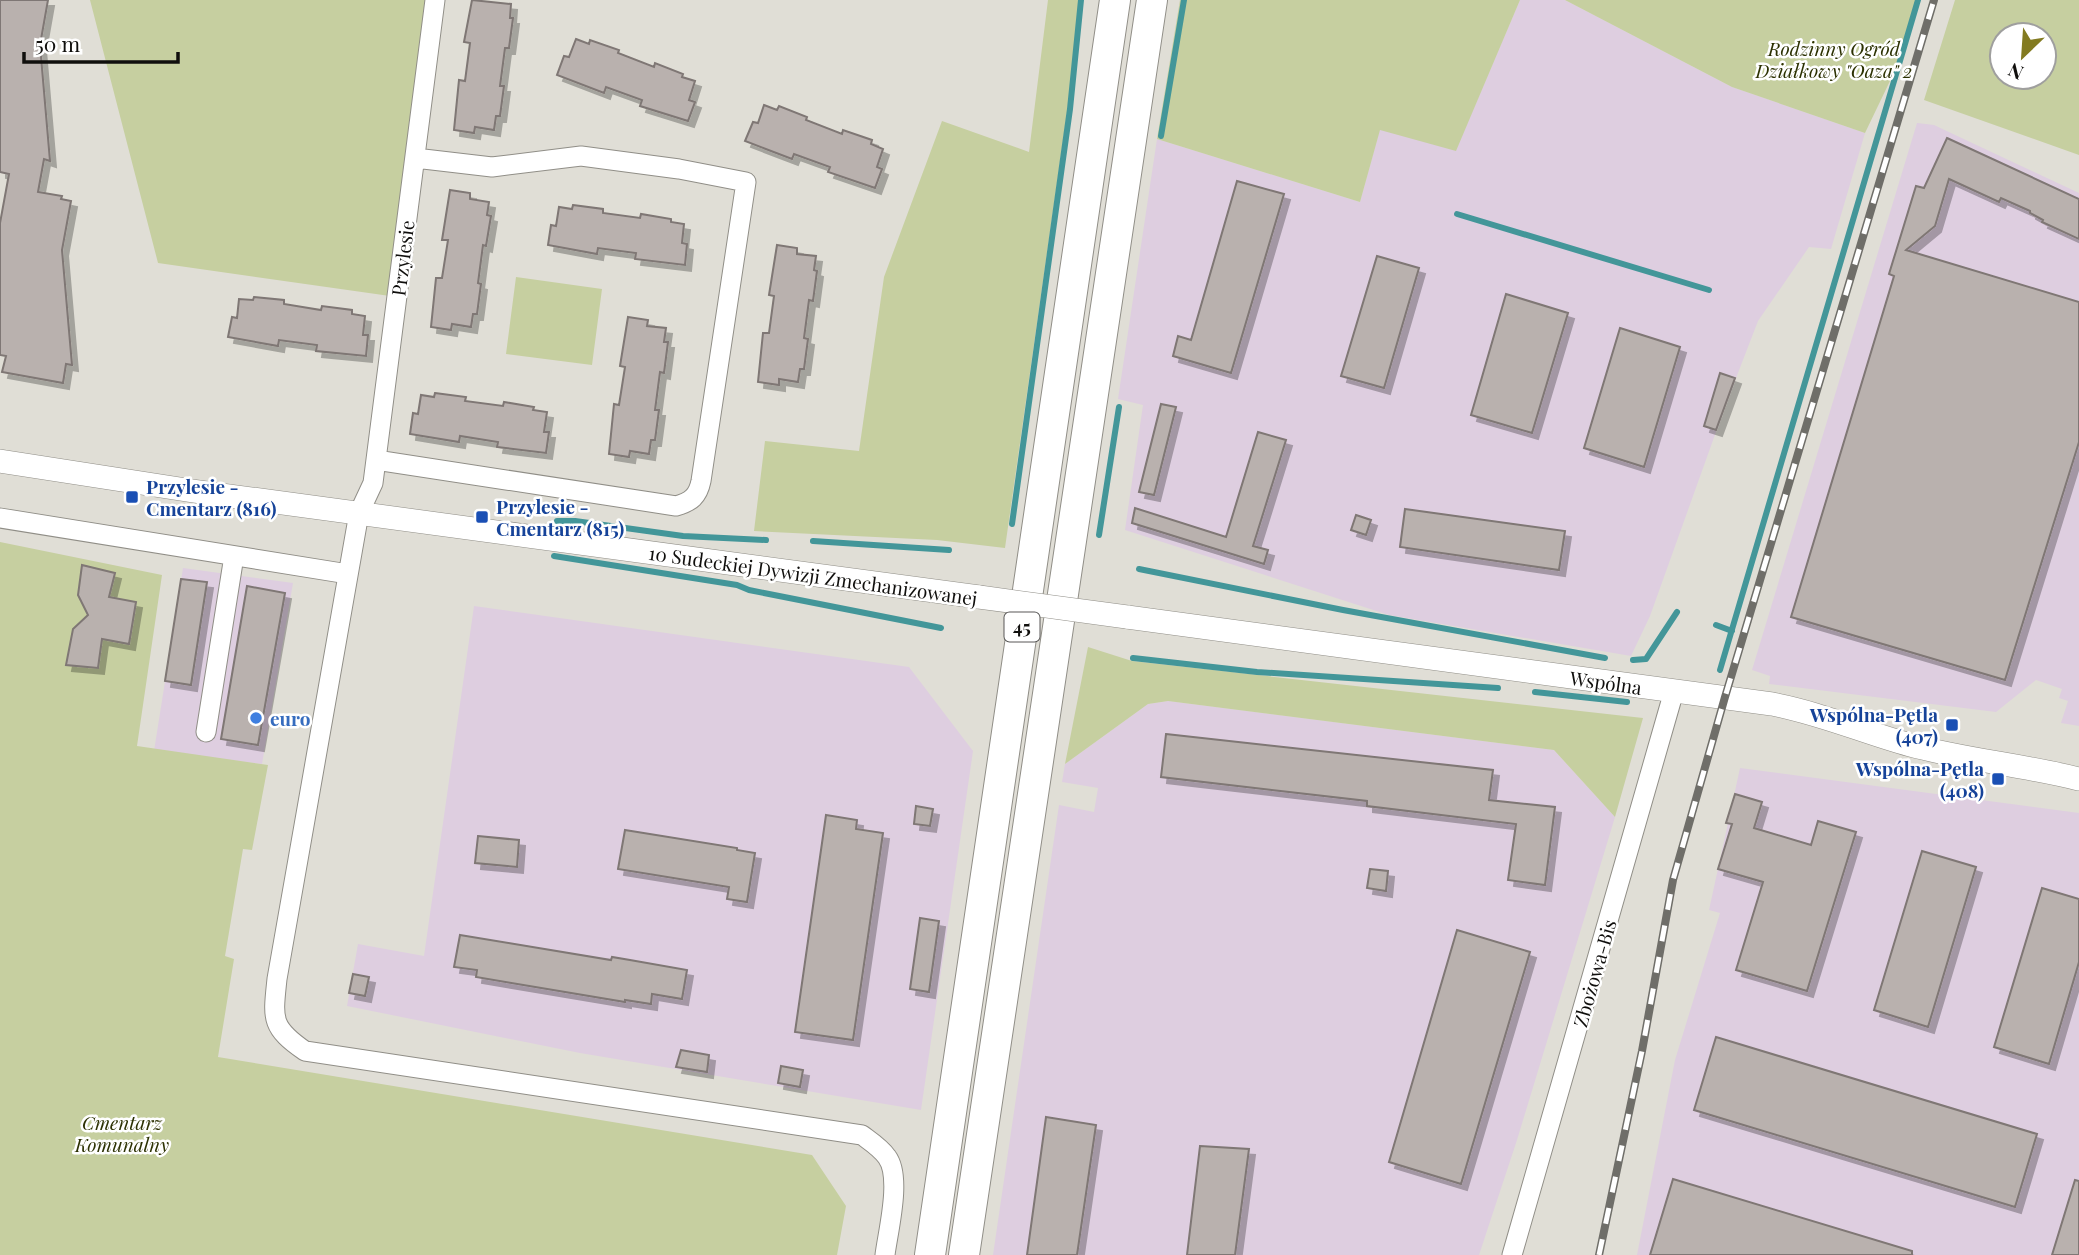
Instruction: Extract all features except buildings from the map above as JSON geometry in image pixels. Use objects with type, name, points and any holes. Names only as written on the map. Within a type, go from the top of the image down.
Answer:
[{"type":"main road","name":"45","points":[[930,1255],[1115,0]]},
{"type":"main road","name":"45","points":[[964,1255],[1152,0]]},
{"type":"street","name":"Przylesie","points":[[435,0],[373,482],[359,513],[277,979],[274,1015],[285,1037],[305,1051],[862,1135],[888,1158],[893,1174],[893,1202],[885,1255]]},
{"type":"street","points":[[376,460],[676,506],[695,497],[701,481],[746,182],[633,162],[581,156],[492,167],[415,158]]},
{"type":"street","name":"10 Sudeckiej Dywizji Zmechanizowanej","points":[[0,461],[169,488],[1126,617]]},
{"type":"street","points":[[0,518],[348,574]]},
{"type":"street","points":[[206,732],[234,556]]},
{"type":"street","name":"Wspólna","points":[[1126,617],[1796,708],[1938,752],[2079,779]]},
{"type":"street","name":"Zbożowa-Bis","points":[[1512,1255],[1674,691]]},
{"type":"shaded area","points":[[1520,0],[1565,0],[1732,87],[1865,133],[1831,249],[1809,247],[1758,321],[1650,616],[1631,656],[1389,615],[1125,530],[1143,405],[1118,399],[1157,139],[1360,202],[1380,129],[1456,150]]},
{"type":"shaded area","points":[[1917,123],[1934,125],[2079,193],[2079,726],[2061,723],[2068,701],[2059,698],[2062,689],[2036,680],[1996,712],[1769,684],[1770,676],[1752,670]]},
{"type":"shaded area","points":[[183,568],[293,583],[262,764],[154,751]]},
{"type":"shaded area","points":[[474,606],[909,667],[973,751],[921,1110],[580,1053],[347,1006],[358,944],[424,956]]},
{"type":"shaded area","points":[[1168,701],[1554,750],[1615,817],[1517,1140],[1479,1255],[993,1255],[1059,805],[1094,812],[1098,788],[1062,782],[1065,764],[1148,704]]},
{"type":"shaded area","points":[[1740,768],[2079,813],[2079,1255],[1637,1255],[1675,1060],[1720,913],[1709,910]]},
{"type":"green space","points":[[90,0],[435,0],[397,297],[158,263]]},
{"type":"green space","points":[[1048,0],[1083,0],[1005,548],[937,540],[754,531],[765,441],[859,451],[884,277],[942,121],[1029,152]]},
{"type":"green space","points":[[1180,0],[1520,0],[1456,151],[1380,130],[1360,202],[1157,139]]},
{"type":"green space","name":"Rodzinny Ogród Działkowy \"Oaza\" 2","points":[[1565,0],[1918,0],[1901,58],[1865,133],[1732,87]]},
{"type":"green space","points":[[1955,0],[2079,0],[2079,155],[1924,100]]},
{"type":"green space","points":[[516,277],[602,289],[592,365],[506,354]]},
{"type":"green space","name":"Cmentarz Komunalny","points":[[0,542],[162,575],[137,746],[268,765],[252,850],[243,849],[225,956],[234,959],[218,1057],[812,1155],[846,1206],[837,1255],[0,1255]]},
{"type":"green space","points":[[1088,647],[1132,661],[1643,718],[1615,817],[1554,750],[1168,701],[1148,704],[1065,764]]},
{"type":"waterway","points":[[1012,524],[1070,109],[1081,0]]},
{"type":"waterway","points":[[1161,136],[1184,0]]},
{"type":"waterway","points":[[1720,670],[1918,0]]},
{"type":"waterway","points":[[1457,214],[1709,290]]},
{"type":"waterway","points":[[1099,535],[1119,407]]},
{"type":"waterway","points":[[557,521],[575,521],[683,536],[766,540]]},
{"type":"waterway","points":[[813,541],[949,550]]},
{"type":"waterway","points":[[554,556],[737,585],[749,590],[941,628]]},
{"type":"waterway","points":[[1139,569],[1605,658]]},
{"type":"waterway","points":[[1633,660],[1646,659],[1677,612]]},
{"type":"waterway","points":[[1716,625],[1732,631]]},
{"type":"waterway","points":[[1133,658],[1257,672],[1498,688]]},
{"type":"waterway","points":[[1535,692],[1627,702]]},
{"type":"railway","points":[[1599,1255],[1642,1051],[1673,880],[1725,697],[1934,0]]},
{"type":"place","name":"Przylesie - Cmentarz (816)","points":[[132,497]]},
{"type":"place","name":"Przylesie - Cmentarz (815)","points":[[482,517]]},
{"type":"place","name":"euro","points":[[256,718]]},
{"type":"place","name":"Wspólna-Pętla (407)","points":[[1952,725]]},
{"type":"place","name":"Wspólna-Pętla (408)","points":[[1998,779]]}]
